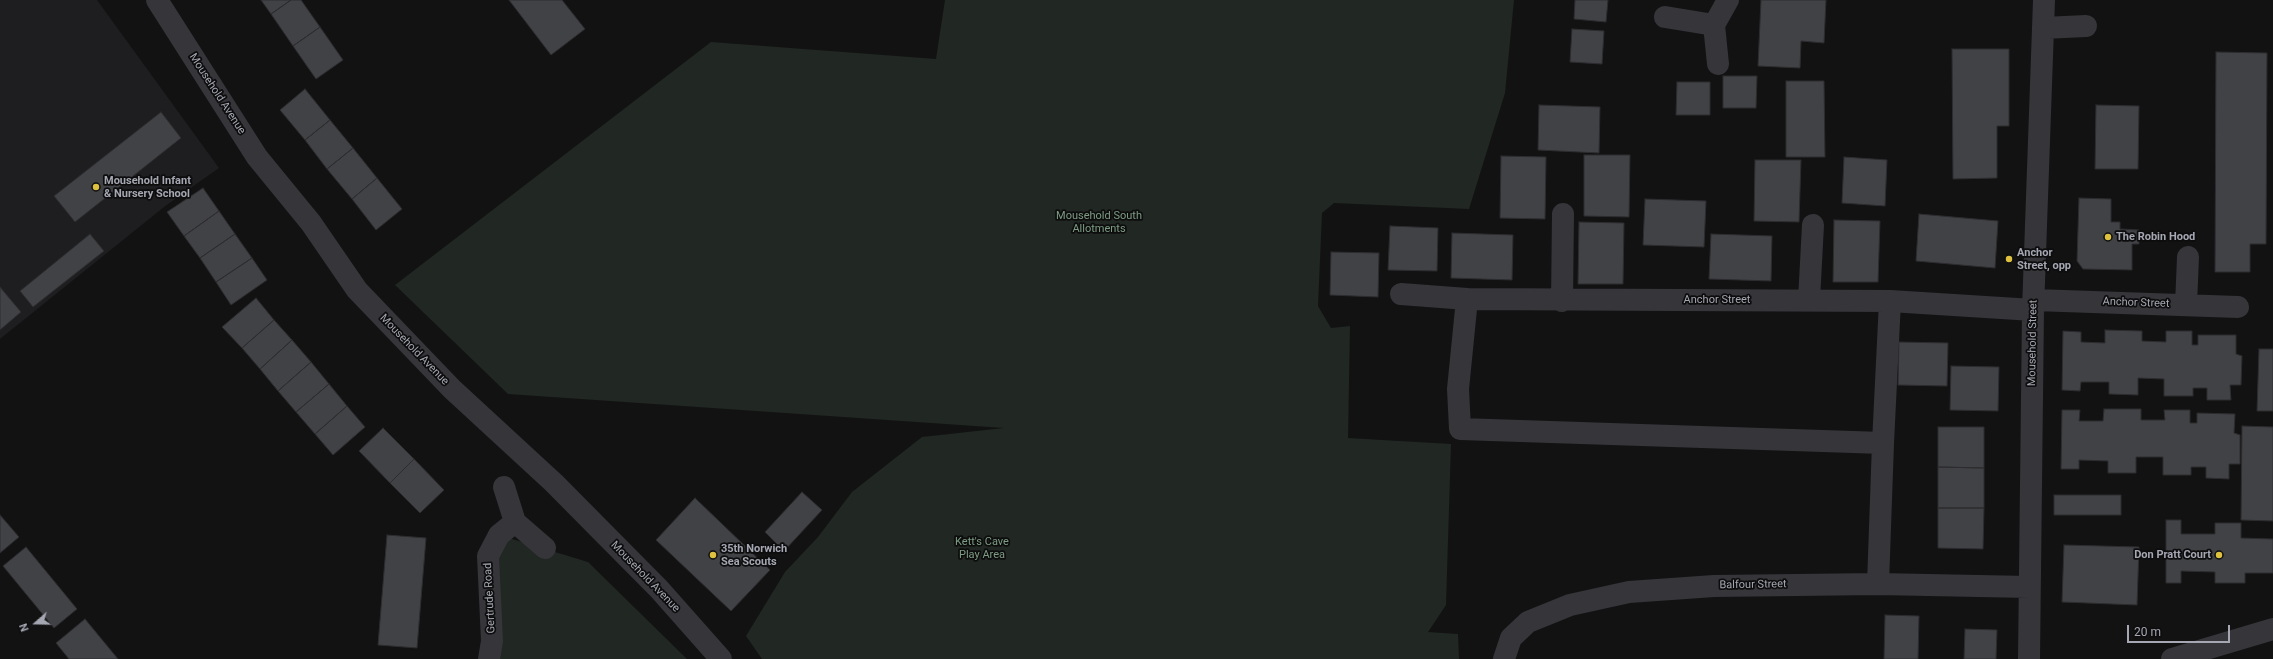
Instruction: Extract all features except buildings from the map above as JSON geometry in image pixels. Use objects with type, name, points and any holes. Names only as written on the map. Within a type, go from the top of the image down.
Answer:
[{"type":"street","name":"Mousehold Avenue","points":[[157,0],[257,157],[311,222],[357,290],[452,389],[554,483],[659,589],[721,659]]},
{"type":"street","points":[[1718,64],[1714,25],[1728,0]]},
{"type":"street","name":"Mousehold Street","points":[[2029,659],[2034,305],[2044,0]]},
{"type":"street","points":[[1665,17],[1714,25]]},
{"type":"street","points":[[2043,28],[2086,26]]},
{"type":"street","points":[[1562,300],[1563,214]]},
{"type":"street","points":[[1810,300],[1813,225]]},
{"type":"street","points":[[2186,305],[2188,257]]},
{"type":"street","name":"Anchor Street","points":[[1401,294],[1467,299],[1810,300],[2034,305],[2186,305],[2238,307]]},
{"type":"street","points":[[1467,299],[1458,389],[1460,429],[1883,443]]},
{"type":"street","points":[[1878,584],[1890,301]]},
{"type":"street","points":[[504,487],[515,522],[545,548]]},
{"type":"street","name":"Gertrude Road","points":[[489,659],[492,641],[488,556],[499,535],[515,522]]},
{"type":"street","name":"Balfour Street","points":[[1504,659],[1511,638],[1528,622],[1570,605],[1629,592],[1714,586],[1878,584],[2029,587]]},
{"type":"street","points":[[2172,659],[2273,629]]},
{"type":"shaded area","name":"Mousehold Infant & Nursery School","points":[[0,0],[97,0],[219,168],[164,207],[0,339]]},
{"type":"green space","name":"Mousehold South Allotments","points":[[945,0],[1514,0],[1505,93],[1469,209],[1334,203],[1322,213],[1318,306],[1331,328],[1350,326],[1348,438],[1451,444],[1446,605],[1428,632],[1458,634],[1459,659],[762,659],[746,636],[785,572],[818,537],[852,492],[922,437],[1004,428],[508,394],[395,285],[711,42],[936,59]]},
{"type":"green space","points":[[499,535],[588,562],[687,659],[489,659]]},
{"type":"place","name":"Mousehold Infant & Nursery School","points":[[96,187]]},
{"type":"place","name":"The Robin Hood","points":[[2108,237]]},
{"type":"place","name":"Anchor Street, opp","points":[[2009,259]]},
{"type":"place","name":"35th Norwich Sea Scouts","points":[[713,555]]},
{"type":"place","name":"Don Pratt Court","points":[[2219,555]]},
{"type":"park label","name":"Kett's Cave Play Area","points":[[982,548]]}]
